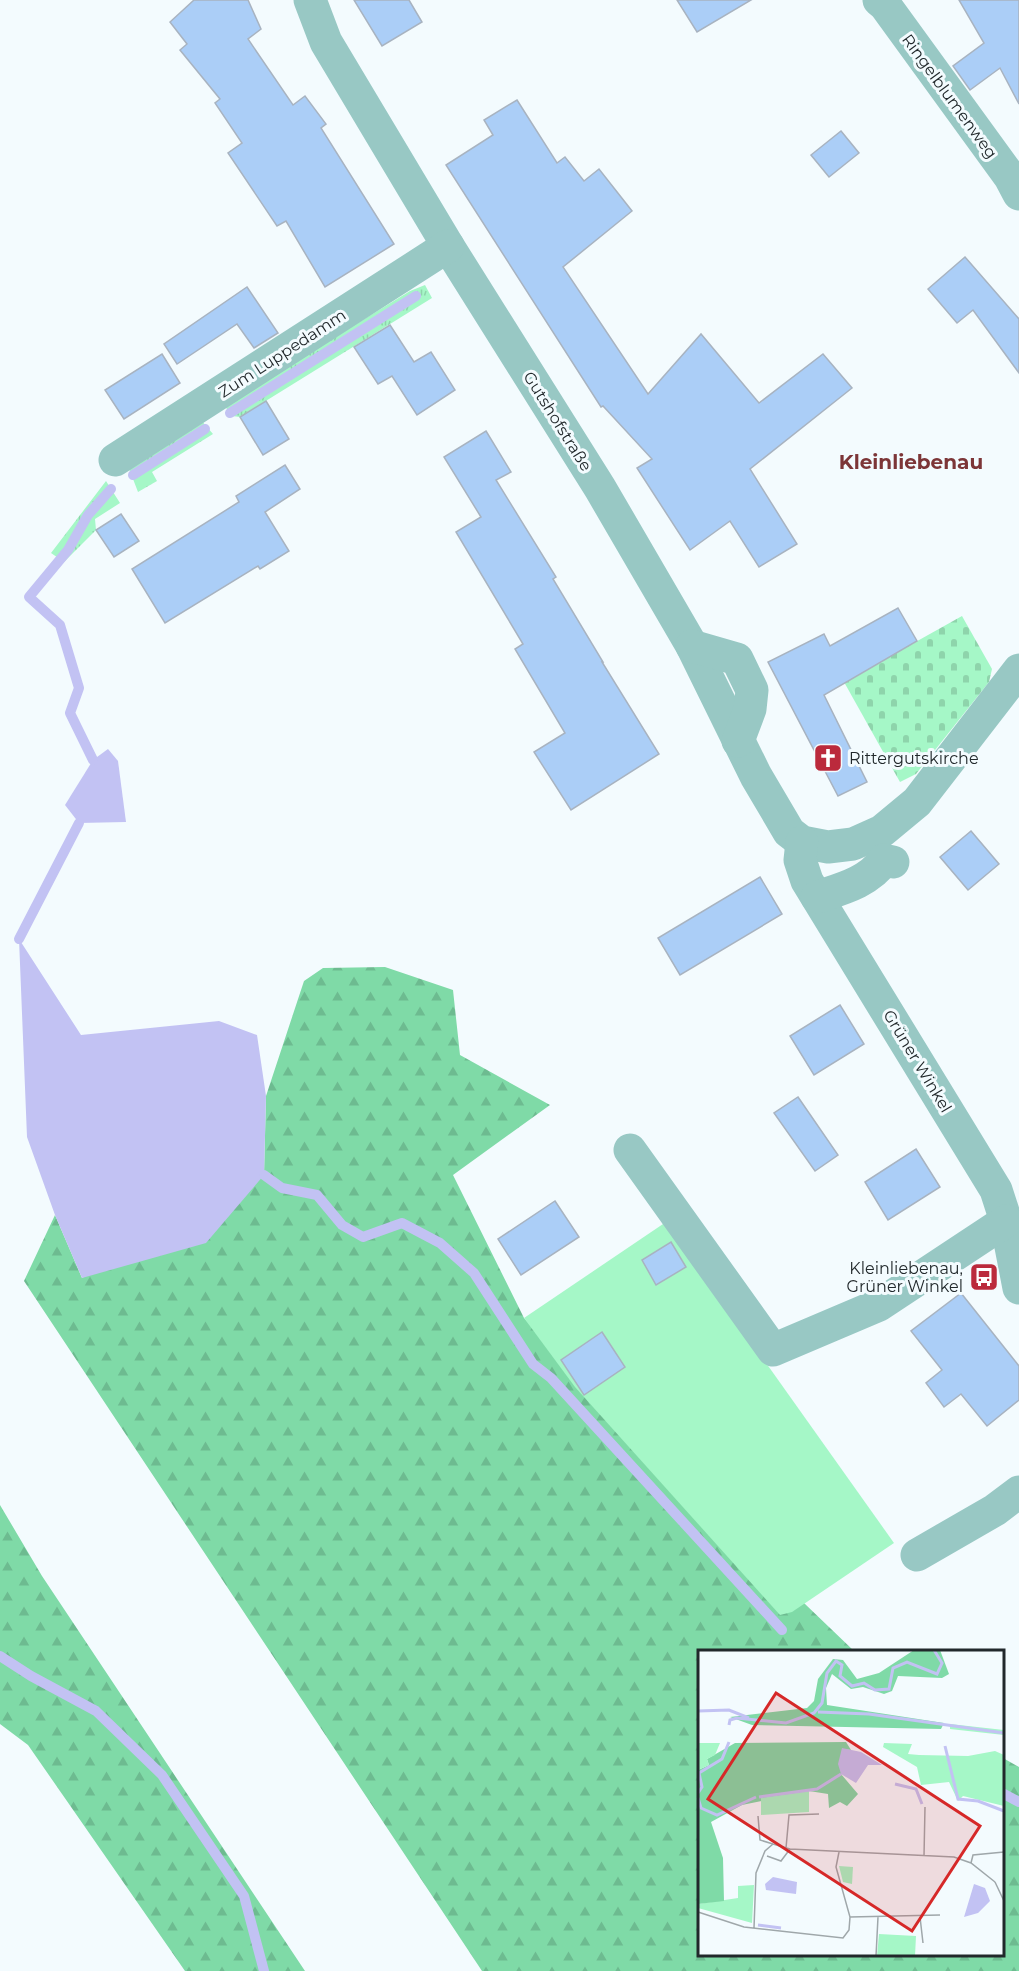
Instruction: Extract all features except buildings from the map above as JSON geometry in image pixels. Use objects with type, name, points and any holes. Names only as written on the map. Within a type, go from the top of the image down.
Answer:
[{"type":"street","name":"Gutshofstraße","points":[[310,0],[326,42],[448,246],[600,488],[692,646],[738,741],[781,820],[789,832],[802,842]]},
{"type":"street","name":"Ringelblumenweg","points":[[885,2],[1016,181]]},
{"type":"street","name":"Zum Luppedamm","points":[[115,460],[448,246]]},
{"type":"street","points":[[802,842],[828,847],[853,844],[882,831],[917,802],[1019,670]]},
{"type":"street","name":"Grüner Winkel","points":[[802,842],[800,860],[807,880],[1008,1186],[1006,1221],[1019,1288]]},
{"type":"street","points":[[818,897],[856,884],[881,866],[884,860],[893,862]]},
{"type":"street","points":[[630,1150],[773,1350],[879,1305],[1006,1221]]},
{"type":"street","points":[[917,1554],[995,1510],[1019,1492]]},
{"type":"green space","points":[[425,285],[432,298],[240,417],[232,416],[224,405],[410,291]]},
{"type":"green space","points":[[201,420],[213,434],[152,472],[157,481],[138,492],[128,466]]},
{"type":"green space","points":[[106,481],[120,503],[95,519],[96,530],[64,562],[51,553]]},
{"type":"green space","points":[[962,616],[992,669],[989,682],[916,774],[900,782],[844,682]]},
{"type":"green space","points":[[385,967],[453,990],[460,1055],[550,1105],[453,1175],[524,1318],[629,1435],[853,1650],[698,1650],[698,1956],[1004,1956],[1004,1759],[1019,1767],[1019,1971],[482,1971],[24,1281],[55,1215],[82,1278],[264,1175],[266,1096],[304,981],[323,968]]},
{"type":"green space","points":[[666,1222],[894,1543],[792,1612],[780,1615],[575,1387],[524,1318]]},
{"type":"green space","points":[[0,1505],[42,1576],[305,1971],[185,1971],[28,1745],[0,1724]]},
{"type":"water","points":[[108,749],[118,761],[126,822],[79,823],[65,805],[93,760]]},
{"type":"water","points":[[19,939],[81,1035],[219,1021],[257,1035],[266,1096],[264,1175],[206,1243],[82,1278],[55,1215],[27,1137]]},
{"type":"waterway","points":[[230,413],[416,296]]},
{"type":"waterway","points":[[133,475],[205,429]]},
{"type":"waterway","points":[[93,760],[70,713],[79,688],[60,625],[29,597],[68,550],[88,515],[111,489]]},
{"type":"waterway","points":[[19,939],[79,823]]},
{"type":"waterway","points":[[264,1175],[282,1188],[317,1195],[342,1225],[363,1237],[402,1223],[440,1243],[474,1273],[533,1364],[551,1378],[782,1630]]},
{"type":"waterway","points":[[0,1656],[31,1676],[96,1711],[162,1775],[244,1896],[264,1971]]},
{"type":"waterway","points":[[1004,1794],[1019,1802]]},
{"type":"place","name":"Rittergutskirche","points":[[828,758]]},
{"type":"place","name":"Kleinliebenau, Grüner Winkel","points":[[984,1277]]},
{"type":"district","name":"Kleinliebenau","points":[[911,462]]}]
